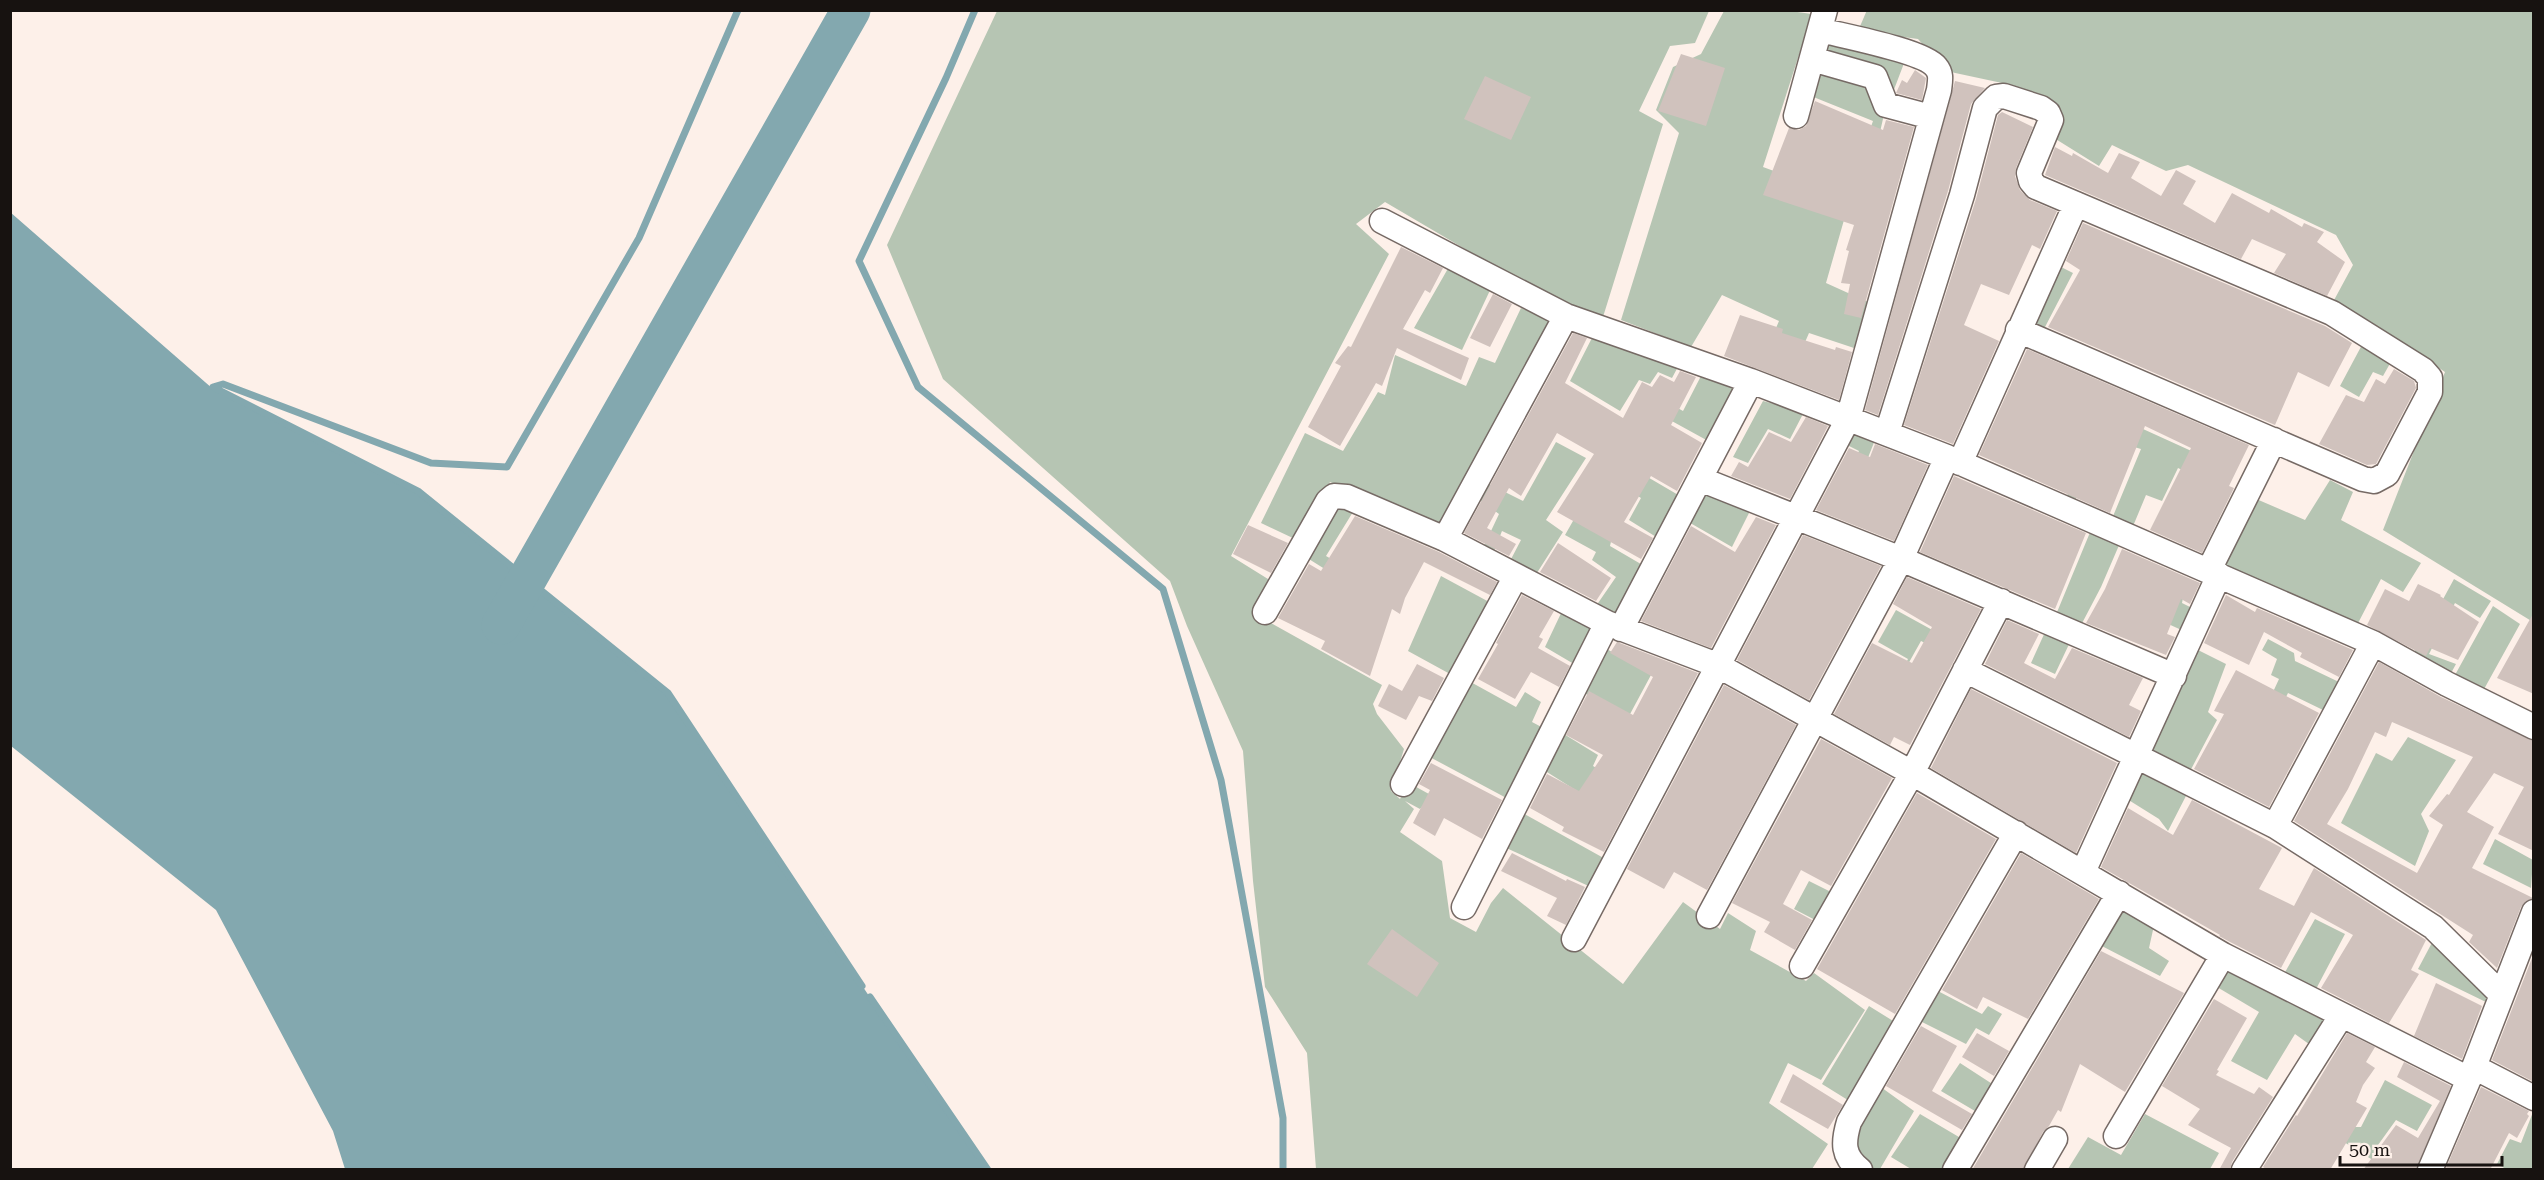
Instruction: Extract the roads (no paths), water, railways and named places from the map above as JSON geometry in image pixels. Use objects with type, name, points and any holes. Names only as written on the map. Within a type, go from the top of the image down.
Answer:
[{"type":"street","points":[[1574,939],[1848,419],[1931,117],[1940,75],[1930,61],[1918,55],[1822,20],[1796,116]]},
{"type":"street","points":[[1812,59],[1875,77],[1886,105],[1931,117]]},
{"type":"street","points":[[1887,433],[1962,195],[1985,108],[1996,97],[2004,96],[2041,108],[2048,113],[2051,120],[2030,173],[2031,181],[2036,187],[2332,313],[2405,358],[2430,378],[2430,392],[2387,474],[2373,481],[2363,479],[2018,330]]},
{"type":"street","points":[[1709,916],[1953,460],[2018,330],[2076,204]]},
{"type":"street","points":[[1382,221],[1566,316],[1751,381],[1953,460],[2373,643],[2447,684],[2534,727]]},
{"type":"street","points":[[1445,539],[1566,316]]},
{"type":"street","points":[[1464,907],[1614,626],[1700,479],[1751,381]]},
{"type":"street","points":[[2083,872],[2174,676],[2214,573],[2274,440]]},
{"type":"street","points":[[1700,479],[1901,559],[2174,676]]},
{"type":"street","points":[[1265,612],[1328,501],[1334,496],[1347,498],[1445,539],[1614,626],[1717,665],[1912,773],[2223,955],[2341,1016],[2471,1073],[2532,1093]]},
{"type":"street","points":[[1403,784],[1516,576]]},
{"type":"street","points":[[1802,966],[1912,773],[2001,602]]},
{"type":"street","points":[[2276,826],[2373,643]]},
{"type":"street","points":[[1965,669],[2136,758],[2276,826],[2433,927],[2501,994]]},
{"type":"street","points":[[1860,1170],[1847,1158],[1844,1147],[1849,1122],[2016,833]]},
{"type":"street","points":[[1955,1170],[2119,893]]},
{"type":"street","points":[[2430,1170],[2534,912]]},
{"type":"street","points":[[2116,1136],[2223,955]]},
{"type":"street","points":[[2244,1170],[2341,1016]]},
{"type":"street","points":[[2037,1170],[2055,1139]]},
{"type":"water","points":[[10,212],[213,389],[418,491],[668,693],[867,993],[988,1169],[345,1169],[333,1131],[216,910],[11,746]]},
{"type":"waterway","points":[[738,10],[639,238],[507,467],[431,463],[223,384],[213,387],[418,491],[668,693],[862,986]]},
{"type":"waterway","points":[[501,625],[851,10]]},
{"type":"waterway","points":[[975,10],[946,78],[859,261],[918,387],[1163,589],[1221,780],[1283,1118],[1283,1170]]},
{"type":"waterway","points":[[870,997],[988,1170]]}]
